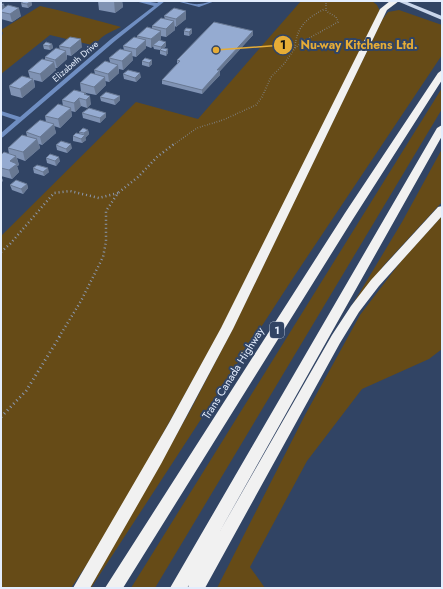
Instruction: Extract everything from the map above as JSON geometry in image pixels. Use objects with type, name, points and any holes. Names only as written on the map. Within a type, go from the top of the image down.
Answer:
[{"type":"highway","points":[[81,588],[205,372],[384,9],[395,1]]},
{"type":"highway","name":"Trans Canada Highway","points":[[113,588],[344,222],[442,73]]},
{"type":"highway","points":[[178,588],[442,128]]},
{"type":"highway","points":[[196,588],[344,327],[375,284],[442,209]]},
{"type":"main road","points":[[400,1],[442,18]]},
{"type":"street","points":[[137,1],[157,5]]},
{"type":"street","name":"Elizabeth Drive","points":[[1,136],[113,40],[163,1]]},
{"type":"street","points":[[178,1],[199,6],[213,1]]},
{"type":"street","points":[[1,113],[21,119]]},
{"type":"path","points":[[295,48],[296,40],[303,23],[310,16],[325,9],[327,4],[326,1]]},
{"type":"path","points":[[1,417],[26,392],[78,305],[103,257],[106,242],[106,211],[118,193],[138,177],[157,156],[194,130],[256,105],[262,98],[269,79],[284,64],[295,48],[304,40],[338,22],[337,18],[325,9]]},
{"type":"path","points":[[1,252],[10,244],[54,193],[70,191],[99,198],[118,193]]},
{"type":"shaded area","points":[[301,1],[372,1],[377,5],[380,11],[223,326],[104,539],[71,588],[1,588],[1,236],[136,102],[198,119]]},
{"type":"shaded area","points":[[40,6],[121,27],[100,39],[96,46],[50,35],[1,74],[1,38],[3,33],[1,30]]},
{"type":"shaded area","points":[[399,10],[442,25],[442,55],[295,275],[91,588],[89,588],[191,409],[232,330],[382,20],[388,12]]},
{"type":"shaded area","points":[[442,88],[442,109],[155,588],[131,588]]},
{"type":"shaded area","points":[[442,149],[442,202],[385,264],[351,307],[402,222]]},
{"type":"shaded area","points":[[442,216],[442,349],[429,359],[362,389],[307,461],[250,567],[265,588],[217,588],[305,415],[360,315],[402,260]]},
{"type":"building","points":[[24,1],[31,1],[27,4],[21,3]]},
{"type":"building","points":[[8,5],[19,8],[10,14],[1,12],[1,10]]},
{"type":"building","points":[[174,8],[186,11],[176,19],[164,16]]},
{"type":"building","points":[[161,18],[174,21],[166,29],[152,26]]},
{"type":"building","points":[[214,22],[253,31],[217,70],[220,70],[202,90],[162,80],[180,61],[177,60]]},
{"type":"building","points":[[147,27],[161,31],[151,39],[137,36]]},
{"type":"building","points":[[186,28],[192,29],[189,32],[184,31]]},
{"type":"building","points":[[70,37],[81,39],[70,48],[59,46]]},
{"type":"building","points":[[134,37],[146,40],[136,49],[123,46]]},
{"type":"building","points":[[159,40],[166,42],[161,47],[153,45]]},
{"type":"building","points":[[46,42],[52,44],[49,46],[43,45]]},
{"type":"building","points":[[56,48],[66,51],[55,60],[45,57]]},
{"type":"building","points":[[162,48],[168,49],[166,52],[160,50]]},
{"type":"building","points":[[120,49],[132,52],[122,61],[109,58]]},
{"type":"building","points":[[145,58],[152,60],[149,63],[142,61]]},
{"type":"building","points":[[42,59],[54,62],[40,74],[28,71]]},
{"type":"building","points":[[105,61],[118,65],[108,74],[94,70]]},
{"type":"building","points":[[128,70],[140,73],[135,78],[123,74]]},
{"type":"building","points":[[91,73],[105,77],[94,87],[80,83]]},
{"type":"building","points":[[22,76],[33,79],[20,89],[9,86]]},
{"type":"building","points":[[74,90],[86,93],[84,94],[90,96],[86,100],[79,98],[74,103],[62,100]]},
{"type":"building","points":[[106,92],[120,96],[114,100],[100,97]]},
{"type":"building","points":[[58,104],[71,108],[58,119],[45,116]]},
{"type":"building","points":[[89,108],[106,113],[100,118],[82,113]]},
{"type":"building","points":[[40,120],[54,124],[40,137],[26,132]]},
{"type":"building","points":[[83,128],[88,130],[84,133],[79,132]]},
{"type":"building","points":[[76,133],[85,135],[81,139],[73,136]]},
{"type":"building","points":[[22,135],[37,139],[23,152],[8,148]]},
{"type":"building","points":[[61,141],[71,144],[66,149],[56,145]]},
{"type":"building","points":[[4,152],[16,156],[10,161],[17,164],[9,170],[1,168],[1,155]]},
{"type":"building","points":[[50,154],[59,157],[55,161],[46,158]]},
{"type":"building","points":[[37,165],[48,168],[43,172],[33,168]]},
{"type":"building","points":[[16,180],[27,184],[21,189],[10,185]]},
{"type":"place","name":"Nu-way Kitchens Ltd.","points":[[216,50]]}]
